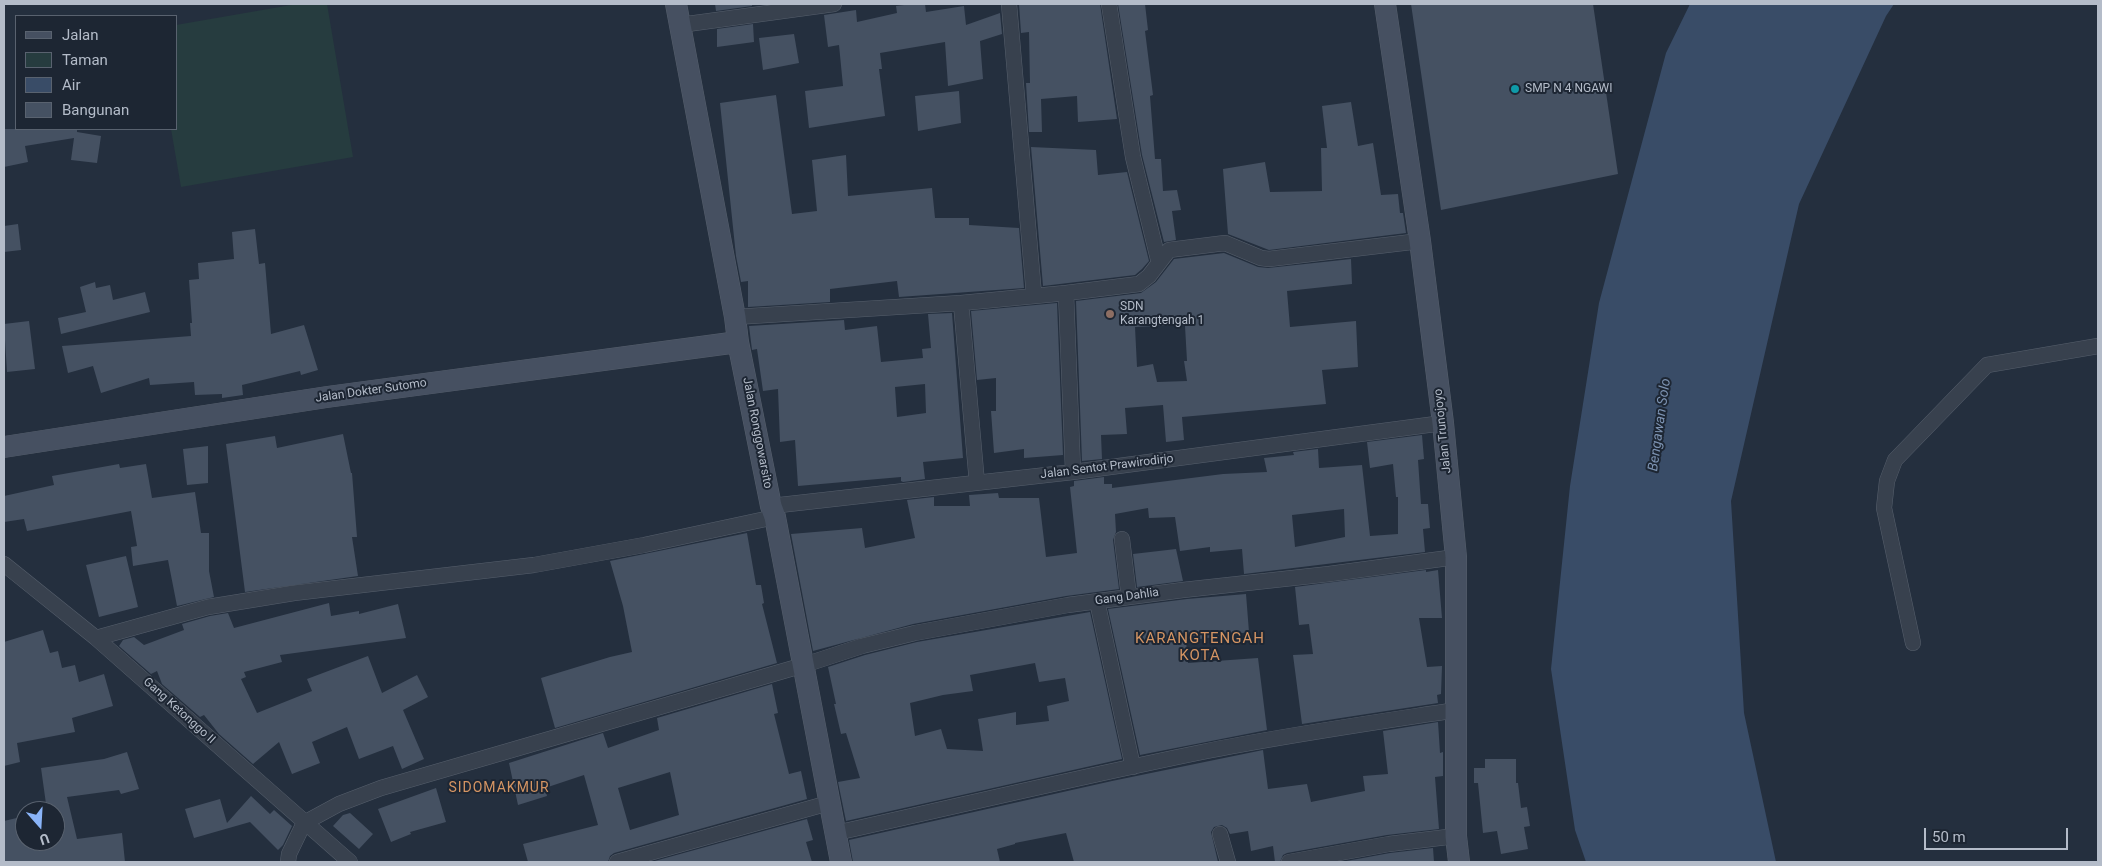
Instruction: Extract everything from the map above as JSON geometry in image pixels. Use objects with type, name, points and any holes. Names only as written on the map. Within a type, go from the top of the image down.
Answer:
[{"type":"street","name":"Jalan Ronggowarsito","points":[[676,4],[735,317],[738,342],[804,665],[841,862]]},
{"type":"street","points":[[680,25],[834,4]]},
{"type":"street","points":[[1009,4],[1034,295]]},
{"type":"street","points":[[1109,4],[1133,158],[1158,263]]},
{"type":"street","name":"Jalan Trunojoyo","points":[[1385,4],[1420,241],[1443,423],[1456,557],[1456,836],[1459,862]]},
{"type":"street","points":[[735,317],[961,302],[1066,293],[1139,284],[1149,276],[1169,250],[1225,243],[1269,259],[1420,241]]},
{"type":"street","points":[[1066,293],[1072,472]]},
{"type":"street","points":[[961,302],[977,483]]},
{"type":"street","name":"Jalan Dokter Sutomo","points":[[4,447],[327,397],[738,342]]},
{"type":"street","points":[[1913,643],[1884,508],[1886,481],[1895,460],[1987,366],[2098,346]]},
{"type":"street","name":"Jalan Sentot Prawirodirjo","points":[[96,638],[208,607],[294,593],[534,565],[644,545],[773,512],[977,483],[1443,423]]},
{"type":"street","points":[[1122,539],[1129,597]]},
{"type":"street","name":"Gang Dahlia","points":[[304,823],[339,804],[381,788],[804,665],[862,646],[916,633],[1097,601],[1456,557]]},
{"type":"street","name":"Gang Ketonggo II","points":[[4,564],[96,638],[350,862]]},
{"type":"street","points":[[1097,601],[1133,767]]},
{"type":"street","points":[[836,833],[1203,752],[1326,730],[1456,710]]},
{"type":"street","points":[[617,862],[829,803]]},
{"type":"street","points":[[288,862],[289,854],[304,823]]},
{"type":"street","points":[[1220,834],[1228,862]]},
{"type":"street","points":[[1289,862],[1389,844],[1456,836]]},
{"type":"green space","points":[[297,4],[327,4],[353,157],[181,187],[171,130],[178,130],[178,25]]},
{"type":"water","name":"Bengawan Solo","points":[[1690,4],[1894,4],[1886,16],[1799,204],[1731,501],[1744,713],[1776,862],[1586,862],[1575,830],[1551,669],[1570,486],[1599,303],[1666,53]]},
{"type":"building","points":[[715,4],[752,4],[752,6],[716,11]]},
{"type":"building","points":[[925,4],[926,12],[964,6],[966,25],[1000,13],[1002,34],[980,41],[983,79],[948,86],[945,42],[880,53],[882,69],[879,69],[885,116],[809,128],[805,91],[843,86],[839,45],[828,47],[824,15],[856,10],[857,22],[897,13],[896,6]]},
{"type":"building","points":[[1019,4],[1100,4],[1117,119],[1078,122],[1077,96],[1041,99],[1042,132],[1029,132],[1026,83],[1030,83],[1029,32],[1021,33]]},
{"type":"building","points":[[1118,4],[1145,4],[1148,30],[1145,31],[1153,95],[1150,96],[1155,159],[1161,159],[1163,191],[1177,190],[1181,210],[1172,211],[1176,240],[1164,242],[1142,155]]},
{"type":"building","name":"SMP N 4 NGAWI","points":[[1411,4],[1593,4],[1618,174],[1441,210]]},
{"type":"building","points":[[753,24],[754,42],[717,47],[717,29]]},
{"type":"building","points":[[794,34],[799,63],[763,70],[759,38]]},
{"type":"building","points":[[959,91],[961,123],[918,131],[915,96]]},
{"type":"building","points":[[776,95],[792,214],[817,211],[812,160],[846,155],[848,196],[932,188],[935,218],[969,218],[969,225],[1019,228],[1024,288],[899,297],[897,281],[830,289],[830,302],[748,307],[748,281],[741,282],[736,256],[720,103]]},
{"type":"building","points":[[1351,102],[1358,146],[1373,143],[1381,195],[1398,194],[1400,213],[1403,213],[1406,233],[1269,250],[1228,234],[1223,169],[1265,162],[1270,192],[1322,191],[1321,148],[1327,148],[1322,106]]},
{"type":"building","points":[[4,129],[77,130],[77,132],[101,136],[97,163],[71,160],[74,138],[25,146],[28,162],[4,167]]},
{"type":"building","points":[[1031,147],[1096,150],[1098,175],[1127,172],[1149,261],[1142,269],[1135,275],[1043,286]]},
{"type":"building","points":[[18,224],[21,250],[4,252],[4,226]]},
{"type":"building","points":[[255,229],[259,264],[265,263],[271,334],[304,325],[318,370],[301,375],[300,371],[242,385],[243,395],[222,398],[222,394],[195,395],[194,382],[150,385],[149,378],[101,393],[93,366],[68,373],[62,346],[191,336],[189,280],[199,279],[198,263],[234,259],[232,232]]},
{"type":"building","points":[[1224,253],[1258,267],[1268,268],[1351,259],[1352,284],[1287,291],[1290,327],[1356,321],[1358,367],[1322,370],[1326,404],[1182,417],[1184,440],[1166,442],[1163,405],[1125,408],[1127,434],[1101,435],[1102,459],[1082,461],[1076,301],[1141,293],[1156,282],[1174,259]],"holes":[[[1185,326],[1187,361],[1184,361],[1187,381],[1157,382],[1153,364],[1137,367],[1135,327]]]},
{"type":"building","points":[[95,282],[96,288],[110,285],[113,300],[145,292],[150,312],[61,334],[58,318],[86,312],[80,287]]},
{"type":"building","points":[[1057,303],[1063,455],[1024,458],[1024,449],[994,453],[991,411],[996,411],[996,378],[977,380],[971,311]]},
{"type":"building","points":[[952,313],[963,458],[923,462],[925,479],[903,482],[901,477],[798,486],[795,440],[780,442],[778,389],[763,391],[757,349],[752,350],[749,326],[844,320],[845,330],[877,326],[881,362],[923,358],[922,349],[931,348],[928,314]],"holes":[[[925,384],[926,413],[897,417],[895,387]]]},
{"type":"building","points":[[29,321],[35,369],[7,372],[4,324]]},
{"type":"building","points":[[343,434],[352,473],[357,537],[352,537],[358,576],[245,592],[226,444],[275,436],[277,448]]},
{"type":"building","points":[[1422,435],[1424,459],[1418,460],[1421,504],[1428,504],[1430,528],[1423,529],[1425,552],[1244,574],[1242,549],[1210,552],[1210,547],[1180,551],[1175,517],[1149,518],[1148,508],[1115,514],[1116,532],[1113,540],[1119,589],[1066,596],[913,624],[813,651],[791,534],[862,528],[865,548],[915,538],[907,500],[934,497],[934,506],[970,506],[969,495],[998,493],[999,498],[1039,498],[1046,557],[1077,553],[1070,487],[1074,486],[1074,481],[1104,477],[1104,484],[1112,484],[1112,488],[1223,474],[1267,472],[1264,458],[1294,455],[1293,452],[1318,449],[1319,468],[1362,465],[1370,536],[1398,534],[1398,497],[1396,497],[1393,464],[1370,468],[1367,442]],"holes":[[[1344,509],[1345,537],[1295,547],[1292,515]]]},
{"type":"building","points":[[208,446],[208,483],[187,485],[183,449]]},
{"type":"building","points":[[119,464],[120,468],[146,464],[152,498],[195,492],[201,533],[209,533],[209,571],[214,597],[177,606],[168,560],[133,566],[131,547],[137,546],[131,511],[27,531],[24,519],[4,522],[4,496],[54,485],[52,476]]},
{"type":"building","points":[[747,533],[756,585],[761,585],[764,603],[762,604],[777,663],[555,728],[541,678],[632,652],[623,606],[610,561]]},
{"type":"building","points":[[1176,549],[1183,581],[1137,587],[1133,554]]},
{"type":"building","points":[[126,556],[138,607],[99,617],[86,565]]},
{"type":"building","points":[[1426,570],[1426,572],[1438,570],[1442,618],[1419,618],[1427,667],[1442,666],[1441,694],[1437,695],[1438,703],[1302,724],[1293,655],[1313,654],[1309,624],[1299,625],[1295,587]]},
{"type":"building","points":[[1246,594],[1249,632],[1186,641],[1188,663],[1258,658],[1267,730],[1140,755],[1108,609]]},
{"type":"building","points":[[329,603],[331,616],[359,611],[359,614],[398,604],[406,638],[280,655],[282,662],[244,672],[246,677],[241,679],[257,713],[312,691],[307,679],[368,656],[382,693],[417,675],[428,697],[403,710],[424,759],[402,769],[393,746],[359,759],[347,727],[312,742],[320,763],[292,774],[279,742],[253,764],[219,734],[204,715],[200,717],[162,684],[157,671],[151,674],[119,646],[123,640],[134,637],[144,645],[184,630],[182,624],[210,616],[228,613],[234,628]]},
{"type":"building","points":[[1090,612],[1122,759],[846,821],[838,782],[860,778],[846,733],[841,734],[828,667],[865,655],[917,642]],"holes":[[[1035,663],[1039,682],[1065,678],[1069,701],[1047,706],[1049,721],[1016,725],[1016,712],[978,719],[983,751],[947,749],[941,729],[915,736],[910,703],[943,695],[973,691],[970,675]]]},
{"type":"building","points":[[43,630],[50,653],[58,651],[62,668],[75,665],[79,682],[104,674],[113,706],[72,718],[75,732],[17,743],[20,762],[4,766],[4,642]]},
{"type":"building","points":[[772,684],[778,713],[774,714],[789,774],[801,771],[807,799],[614,853],[610,856],[608,862],[528,862],[523,844],[598,825],[584,775],[545,788],[547,796],[518,805],[509,763],[603,733],[608,748],[659,730],[657,718]],"holes":[[[670,772],[679,815],[630,830],[618,788]]]},
{"type":"building","points":[[1438,722],[1440,753],[1443,752],[1443,776],[1435,777],[1439,829],[1387,835],[1287,853],[1283,855],[1280,862],[1275,862],[1273,846],[1251,851],[1248,831],[1230,834],[1227,828],[1222,825],[1214,827],[1211,832],[1218,862],[1074,862],[1066,833],[1015,843],[997,849],[1000,862],[853,862],[849,840],[1112,781],[1263,750],[1268,789],[1307,784],[1311,802],[1365,791],[1363,776],[1388,774],[1383,731]]},
{"type":"building","points":[[127,752],[139,789],[121,794],[119,790],[67,797],[77,839],[122,833],[125,862],[4,862],[4,821],[15,818],[15,851],[65,851],[65,801],[46,801],[41,768],[104,759]]},
{"type":"building","points":[[1485,759],[1516,759],[1516,783],[1518,783],[1521,808],[1527,807],[1530,826],[1524,827],[1528,849],[1501,854],[1497,831],[1483,833],[1478,783],[1474,783],[1474,768],[1485,768]]},
{"type":"building","points":[[436,788],[446,822],[410,832],[411,834],[391,842],[378,809]]},
{"type":"building","points":[[251,796],[270,814],[274,810],[292,826],[283,845],[278,850],[250,822],[194,838],[185,809],[220,799],[227,823]]},
{"type":"building","points":[[350,813],[373,834],[359,849],[333,826],[343,815]]},
{"type":"building","points":[[807,819],[813,840],[806,842],[812,862],[651,862]]},
{"type":"building","points":[[1433,848],[1434,862],[1341,862],[1390,853]]},
{"type":"place","name":"SMP N 4 NGAWI","points":[[1515,89]]},
{"type":"place","name":"SDN Karangtengah 1","points":[[1110,314]]},
{"type":"district","name":"KARANGTENGAH KOTA","points":[[1200,648]]},
{"type":"district","name":"SIDOMAKMUR","points":[[499,788]]}]
